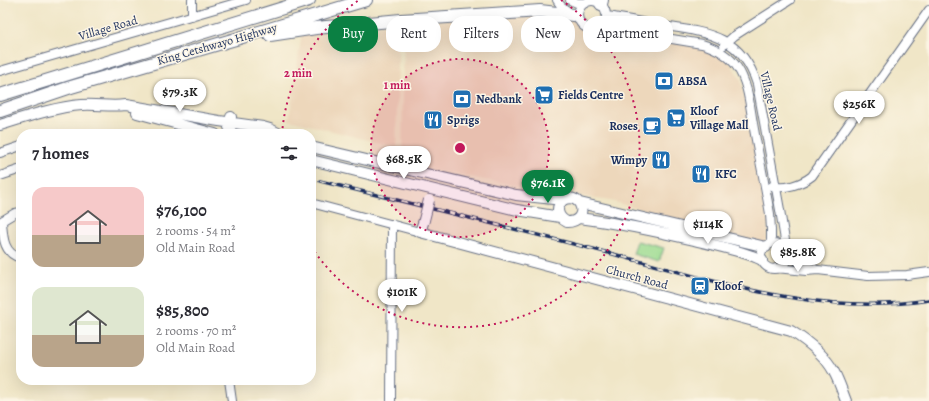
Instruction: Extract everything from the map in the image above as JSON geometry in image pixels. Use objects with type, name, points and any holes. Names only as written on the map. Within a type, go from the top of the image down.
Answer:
[{"type":"highway","points":[[288,6],[299,0]]},
{"type":"highway","name":"King Cetshwayo Highway","points":[[0,95],[309,0]]},
{"type":"highway","name":"King Cetshwayo Highway","points":[[0,110],[71,87],[366,0]]},
{"type":"highway","points":[[239,38],[269,36],[316,28],[540,11],[576,16]]},
{"type":"main road","points":[[0,126],[56,109],[82,105],[126,106],[231,119],[270,129]]},
{"type":"main road","points":[[118,106],[138,114],[196,129]]},
{"type":"main road","points":[[231,119],[231,129]]},
{"type":"main road","points":[[316,148],[516,195],[563,200],[570,198],[577,200],[580,203],[768,245]]},
{"type":"main road","points":[[316,161],[516,210],[560,217],[567,222],[571,222],[579,218],[614,223],[709,244],[762,260]]},
{"type":"main road","points":[[419,186],[425,192],[429,200]]},
{"type":"main road","points":[[420,232],[429,200],[437,193],[445,192]]},
{"type":"main road","points":[[560,217],[558,206],[563,200]]},
{"type":"main road","points":[[579,218],[582,211],[580,203]]},
{"type":"main road","points":[[424,220],[432,236]]},
{"type":"main road","name":"Church Road","points":[[420,232],[790,331],[814,348],[834,371],[846,401]]},
{"type":"street","points":[[192,0],[192,16]]},
{"type":"street","name":"Village Road","points":[[0,71],[246,0]]},
{"type":"street","points":[[557,0],[561,6],[576,16],[583,25]]},
{"type":"street","points":[[570,0],[577,3],[592,1],[602,2],[606,16]]},
{"type":"street","points":[[720,50],[734,36],[790,0]]},
{"type":"street","points":[[576,16],[579,10],[587,2]]},
{"type":"street","points":[[764,182],[776,187],[802,183],[812,176],[929,10]]},
{"type":"street","name":"Village Road","points":[[673,27],[713,35],[728,42],[741,54],[753,73],[757,84],[776,187],[786,252]]},
{"type":"street","name":"Village Road","points":[[673,39],[702,44],[720,50],[737,66],[743,79],[749,102],[771,222],[768,245]]},
{"type":"street","points":[[0,153],[16,148]]},
{"type":"street","points":[[0,176],[16,171]]},
{"type":"street","points":[[316,204],[420,232]]},
{"type":"street","points":[[16,212],[1,221],[6,247],[10,254],[16,257]]},
{"type":"street","points":[[392,224],[392,401]]},
{"type":"street","points":[[818,270],[802,264],[778,244],[768,245],[762,253],[762,260],[769,268],[806,271],[818,270],[868,276],[907,275],[929,272]]},
{"type":"street","points":[[776,268],[780,267],[785,262],[786,252]]},
{"type":"street","points":[[230,385],[232,401]]},
{"type":"shaded area","points":[[549,15],[554,16],[528,16]]},
{"type":"shaded area","points":[[521,16],[521,52],[575,52],[575,20],[580,21],[583,25],[583,52],[673,52],[673,42],[713,50],[728,60],[741,80],[769,220],[767,238],[764,243],[759,244],[611,201],[585,197],[572,193],[547,194],[514,185],[402,165],[404,52],[441,52],[441,20],[449,20],[449,52],[513,52],[513,17]]},
{"type":"shaded area","points":[[386,25],[386,52],[398,52],[396,147],[289,120],[302,32],[328,30],[328,52],[378,52],[378,26]]},
{"type":"green space","points":[[637,241],[664,248],[659,262],[633,254]]},
{"type":"railway","points":[[320,181],[609,253],[688,275],[767,293],[807,300],[847,304],[888,304],[929,300]]},
{"type":"place","name":"ABSA","points":[[664,81]]},
{"type":"place","name":"Fields Centre","points":[[544,95]]},
{"type":"place","name":"Nedbank","points":[[462,99]]},
{"type":"place","name":"Kloof Village Mall","points":[[676,118]]},
{"type":"place","name":"Sprigs","points":[[433,120]]},
{"type":"place","name":"Roses","points":[[652,126]]},
{"type":"place","name":"Wimpy","points":[[661,160]]},
{"type":"place","name":"KFC","points":[[701,174]]},
{"type":"place","name":"Kloof","points":[[700,286]]}]
